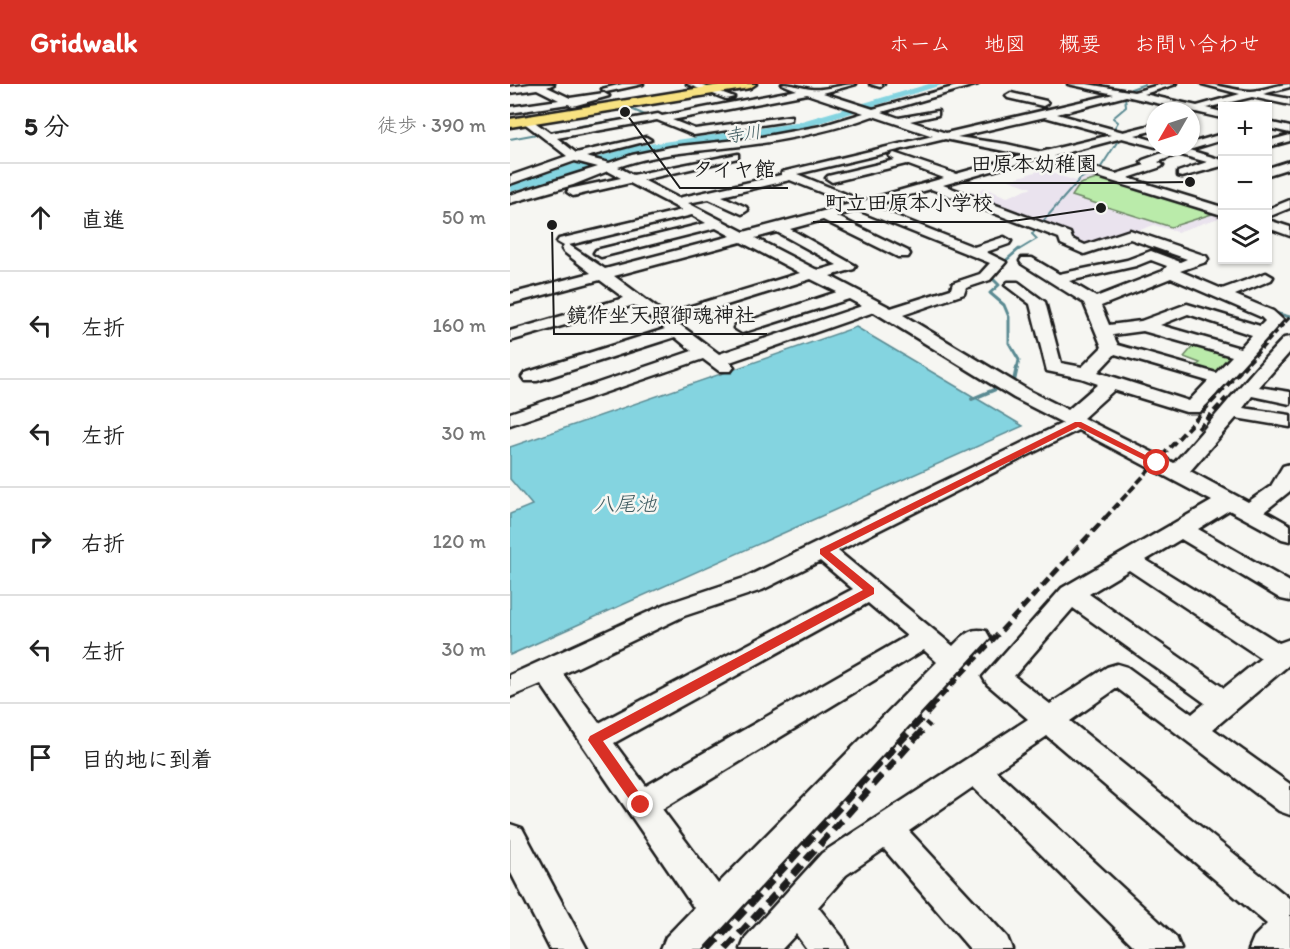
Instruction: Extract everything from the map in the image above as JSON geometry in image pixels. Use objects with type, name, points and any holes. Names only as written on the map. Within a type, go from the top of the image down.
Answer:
[{"type":"highway","points":[[510,123],[750,84]]},
{"type":"street","points":[[510,91],[553,84]]},
{"type":"street","points":[[510,110],[604,96],[589,88],[639,84]]},
{"type":"street","points":[[666,126],[694,132],[788,118],[691,84]]},
{"type":"street","points":[[786,84],[948,137],[1039,155],[1219,210]]},
{"type":"street","points":[[510,180],[573,155],[714,109],[852,84]]},
{"type":"street","points":[[874,84],[880,84]]},
{"type":"street","points":[[510,199],[636,157],[671,150],[756,141],[821,129],[906,101],[974,84]]},
{"type":"street","points":[[1072,84],[1165,102]]},
{"type":"street","points":[[1071,95],[1110,84]]},
{"type":"street","points":[[678,202],[878,151],[1046,115],[1172,84]]},
{"type":"street","points":[[1206,84],[1222,85],[1290,102]]},
{"type":"street","points":[[1200,113],[1290,84]]},
{"type":"street","points":[[536,85],[588,110]]},
{"type":"street","points":[[1195,92],[1222,85]]},
{"type":"street","points":[[510,91],[540,107]]},
{"type":"street","points":[[1161,100],[1184,95]]},
{"type":"street","points":[[1011,96],[1048,101],[1039,107],[1043,109],[1031,111],[1146,142]]},
{"type":"street","points":[[1272,108],[1290,102]]},
{"type":"street","points":[[700,103],[714,109]]},
{"type":"street","points":[[822,111],[845,104]]},
{"type":"street","points":[[551,140],[666,126],[764,110]]},
{"type":"street","points":[[881,125],[934,113]]},
{"type":"street","points":[[1200,115],[1218,114]]},
{"type":"street","points":[[1200,117],[1218,124]]},
{"type":"street","points":[[666,126],[735,130],[801,118]]},
{"type":"street","points":[[526,120],[573,155],[608,166],[817,274],[883,310],[1021,394],[1177,473],[1290,534]]},
{"type":"street","points":[[1082,124],[1063,132],[1093,142]]},
{"type":"street","points":[[1272,126],[1290,130]]},
{"type":"street","points":[[510,298],[823,216],[1039,155],[1146,129]]},
{"type":"street","points":[[510,206],[859,130]]},
{"type":"street","points":[[1200,144],[1218,138]]},
{"type":"street","points":[[1272,143],[1290,138]]},
{"type":"street","points":[[1272,145],[1290,150]]},
{"type":"street","points":[[878,151],[955,178]]},
{"type":"street","points":[[1200,154],[1218,161]]},
{"type":"street","points":[[1116,178],[1157,165],[1143,161],[1160,156]]},
{"type":"street","points":[[812,183],[906,160]]},
{"type":"street","points":[[1182,174],[1218,163]]},
{"type":"street","points":[[1272,171],[1290,164]]},
{"type":"street","points":[[521,415],[557,402],[716,360],[883,310],[958,291],[958,286],[985,277],[999,262],[769,170],[661,194]]},
{"type":"street","points":[[1272,174],[1290,180]]},
{"type":"street","points":[[785,176],[812,183],[857,206]]},
{"type":"street","points":[[931,185],[1065,236],[1066,242],[1120,265]]},
{"type":"street","points":[[711,195],[742,210]]},
{"type":"street","points":[[1272,211],[1290,204]]},
{"type":"street","points":[[694,211],[566,245],[716,360]]},
{"type":"street","points":[[823,216],[903,254]]},
{"type":"street","points":[[601,253],[717,224]]},
{"type":"street","points":[[1272,225],[1290,232]]},
{"type":"street","points":[[661,320],[849,266],[777,227]]},
{"type":"street","points":[[1087,249],[1130,234],[1202,259],[1091,304],[1111,348]]},
{"type":"street","points":[[973,252],[1004,241]]},
{"type":"street","points":[[1013,285],[1037,302],[1053,367],[1085,374],[1193,408],[1275,320],[1151,255],[1120,265],[1057,279]]},
{"type":"street","points":[[1027,261],[1095,303]]},
{"type":"street","points":[[1224,294],[1266,278]]},
{"type":"street","points":[[742,328],[851,293]]},
{"type":"street","points":[[510,336],[635,300]]},
{"type":"street","points":[[1104,331],[1144,326],[1187,309],[1264,333]]},
{"type":"street","points":[[1144,326],[1243,354]]},
{"type":"street","points":[[557,402],[525,371],[676,331]]},
{"type":"street","points":[[1177,473],[1290,342]]},
{"type":"street","points":[[1085,374],[1111,348]]},
{"type":"street","points":[[1111,348],[1219,379]]},
{"type":"street","points":[[1268,366],[1290,370]]},
{"type":"street","points":[[510,687],[675,610],[753,584],[823,551],[1074,421],[1110,383]]},
{"type":"street","points":[[1247,390],[1290,398]]},
{"type":"street","points":[[1231,412],[1290,421]]},
{"type":"street","points":[[1249,512],[1280,490],[1290,470]]},
{"type":"street","points":[[1228,501],[1071,594],[997,677],[1290,923],[1267,949]]},
{"type":"street","points":[[1182,529],[1290,593]]},
{"type":"street","points":[[823,551],[954,661]]},
{"type":"street","points":[[1130,560],[1285,653],[1193,729]]},
{"type":"street","points":[[595,740],[870,591]]},
{"type":"street","points":[[1071,594],[1225,703]]},
{"type":"street","points":[[641,805],[925,637]]},
{"type":"street","points":[[679,949],[977,638]]},
{"type":"street","points":[[546,671],[715,909]]},
{"type":"street","points":[[759,949],[834,864],[1117,674],[1290,802]]},
{"type":"street","points":[[975,770],[1163,949]]},
{"type":"street","points":[[887,829],[994,949]]},
{"type":"street","points":[[510,838],[569,949]]},
{"type":"street","points":[[796,906],[829,949]]},
{"type":"shaded area","points":[[1042,170],[1076,181],[1088,172],[1218,212],[1218,218],[1177,232],[1154,225],[1088,248],[964,196],[984,188],[1007,197],[1032,188],[1009,180]]},
{"type":"green space","points":[[1100,178],[1215,213],[1171,227],[1072,196],[1080,184]]},
{"type":"green space","points":[[1195,344],[1228,353],[1232,358],[1217,373],[1193,368],[1200,363],[1184,357]]},
{"type":"water","name":"八尾池","points":[[856,327],[1023,426],[510,655],[510,514],[532,505],[510,479],[510,447]]},
{"type":"waterway","name":"寺川","points":[[510,188],[635,150],[796,126],[940,84]]},
{"type":"waterway","points":[[1112,132],[1118,122],[1113,118],[1126,107],[1125,96],[1131,92],[1131,89],[1145,84]]},
{"type":"waterway","points":[[547,132],[645,115],[624,106]]},
{"type":"waterway","points":[[510,139],[537,134]]},
{"type":"waterway","points":[[1017,251],[1037,239],[1032,234],[1080,179],[1101,167],[1121,136],[1119,135]]},
{"type":"waterway","name":"寺川","points":[[517,181],[523,184]]},
{"type":"waterway","points":[[1002,264],[1019,249]]},
{"type":"waterway","points":[[991,274],[990,276],[999,285],[990,293],[1004,305],[1009,317],[1009,343],[1019,360],[1017,369]]},
{"type":"waterway","points":[[1271,312],[1290,317]]},
{"type":"waterway","points":[[1010,383],[1014,381],[1017,367]]},
{"type":"waterway","points":[[972,399],[1003,386]]},
{"type":"railway","points":[[1243,369],[1290,317]]},
{"type":"railway","points":[[1105,518],[1244,367]]},
{"type":"railway","points":[[1198,429],[1226,398]]},
{"type":"railway","points":[[930,708],[1106,517]]},
{"type":"railway","points":[[709,949],[932,707]]},
{"type":"railway","points":[[726,949],[929,723]]},
{"type":"place","name":"タイヤ館","points":[[625,112]]},
{"type":"place","name":"田原本幼稚園","points":[[1190,182]]},
{"type":"place","name":"町立田原本小学校","points":[[1101,208]]},
{"type":"place","name":"鏡作坐天照御魂神社","points":[[552,225]]},
{"type":"route","points":[[641,805],[595,740],[870,591],[823,551],[1078,423],[1157,463]]}]
